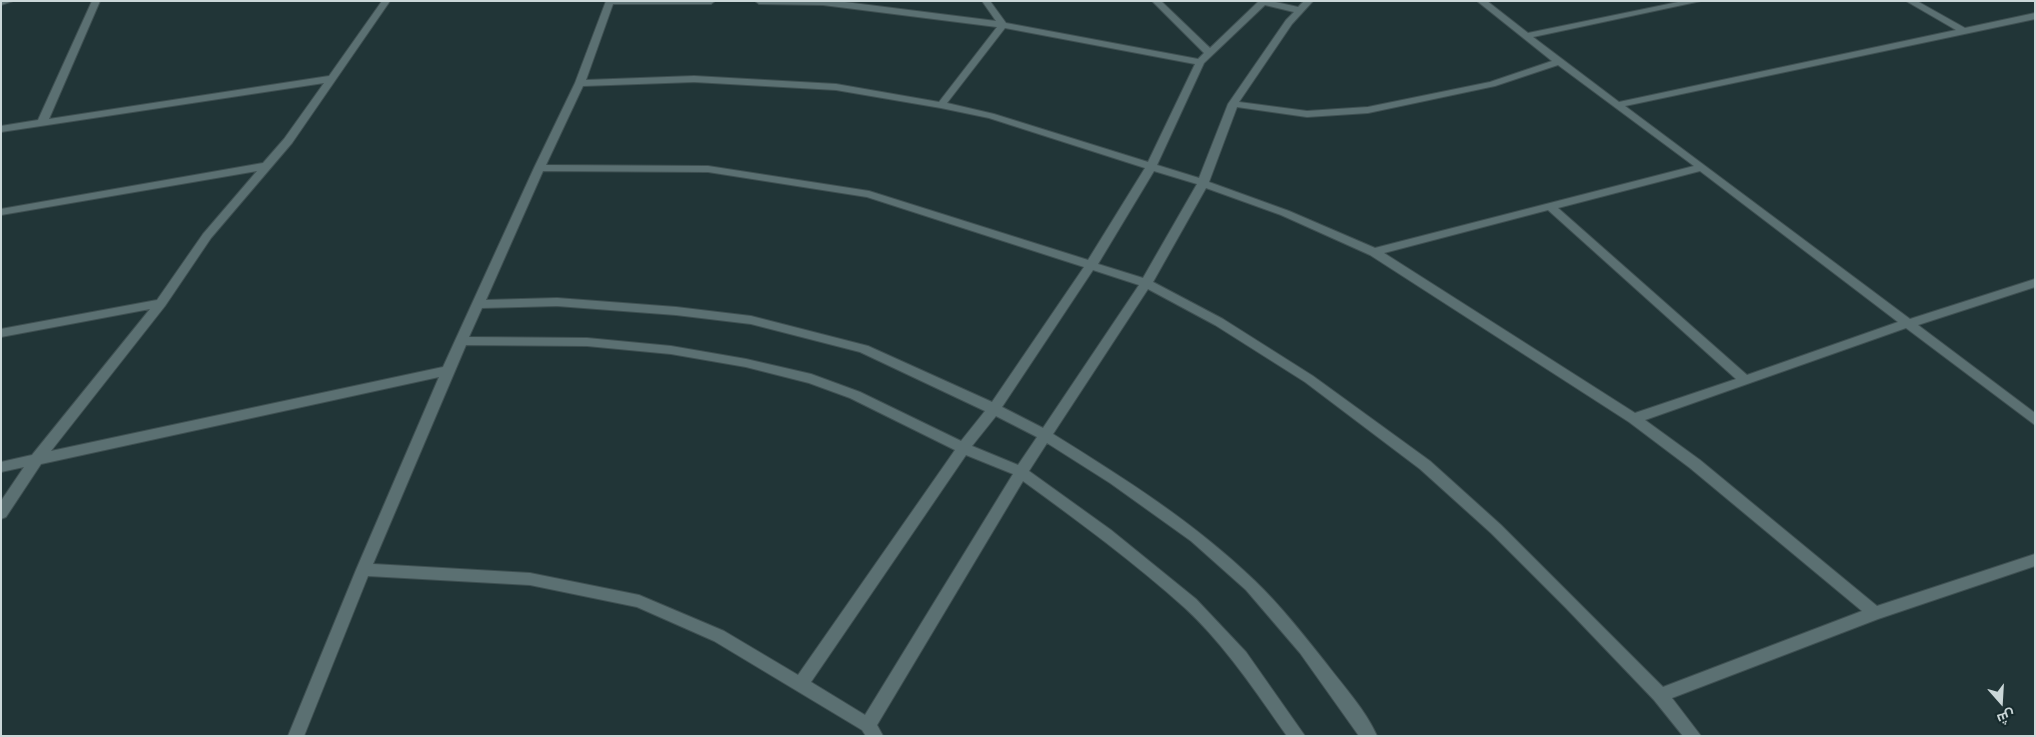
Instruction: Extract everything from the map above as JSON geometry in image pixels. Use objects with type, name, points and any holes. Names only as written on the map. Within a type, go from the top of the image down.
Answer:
[{"type":"street","points":[[1,2],[9,1]]},
{"type":"street","points":[[42,123],[96,1]]},
{"type":"street","points":[[1,513],[37,459],[161,303],[207,236],[288,141],[330,78],[386,1]]},
{"type":"street","points":[[296,736],[363,570],[448,370],[539,168],[580,83],[610,1],[711,1]]},
{"type":"street","points":[[759,1],[823,1],[1004,25],[1200,62]]},
{"type":"street","points":[[986,1],[1004,25]]},
{"type":"street","points":[[1156,1],[1210,53]]},
{"type":"street","points":[[363,570],[530,578],[640,601],[719,636],[801,683],[871,730],[1021,472],[1146,284],[1203,183],[1233,104],[1288,22],[1309,1]]},
{"type":"street","points":[[1481,1],[1559,62],[1702,167],[2035,420]]},
{"type":"street","points":[[1526,36],[1698,1]]},
{"type":"street","points":[[1910,1],[1964,31]]},
{"type":"street","points":[[801,683],[963,448],[994,409],[1091,265],[1150,168],[1200,62],[1264,2],[1300,10]]},
{"type":"street","points":[[1617,105],[2035,16]]},
{"type":"street","points":[[942,105],[1004,25]]},
{"type":"street","points":[[1233,104],[1307,114],[1368,110],[1492,84],[1559,62]]},
{"type":"street","points":[[1,129],[330,78]]},
{"type":"street","points":[[580,83],[694,79],[836,87],[942,105],[991,116],[1150,168],[1203,183],[1285,213],[1374,252],[1634,419],[1695,464],[1875,613]]},
{"type":"street","points":[[1,212],[266,166]]},
{"type":"street","points":[[1374,252],[1702,167]]},
{"type":"street","points":[[539,168],[708,169],[869,194],[995,237],[1091,265],[1146,284],[1219,322],[1309,379],[1425,465],[1496,529],[1660,695],[1693,736]]},
{"type":"street","points":[[1550,206],[1745,380]]},
{"type":"street","points":[[1634,419],[1909,323],[2035,283]]},
{"type":"street","points":[[477,304],[557,302],[676,311],[751,320],[864,349],[994,409],[1046,436],[1115,479],[1188,531],[1251,586],[1305,648],[1344,699],[1369,736]]},
{"type":"street","points":[[1,333],[161,303]]},
{"type":"street","points":[[461,341],[587,342],[670,350],[746,363],[810,379],[855,395],[963,448],[1021,472],[1106,534],[1191,604],[1240,657],[1297,736]]},
{"type":"street","points":[[1,467],[448,370]]},
{"type":"street","points":[[1660,695],[1875,613],[2035,560]]}]
